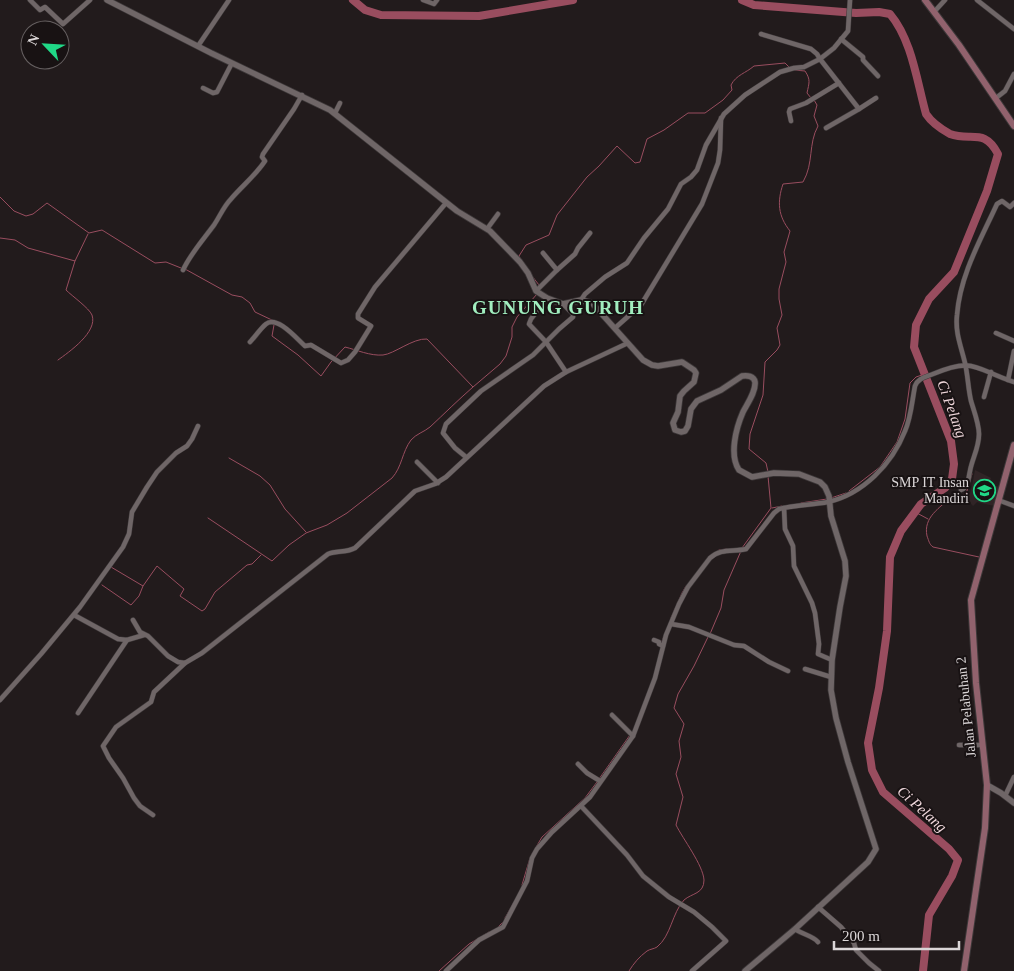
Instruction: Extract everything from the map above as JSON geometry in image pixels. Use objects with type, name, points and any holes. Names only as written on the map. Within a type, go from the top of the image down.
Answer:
[{"type":"main road","points":[[925,0],[1014,126]]},
{"type":"main road","name":"Jalan Pelabuhan 2","points":[[964,971],[985,828],[987,785],[973,645],[971,600],[1014,445]]},
{"type":"street","points":[[30,0],[40,10],[45,6],[62,24],[90,0]]},
{"type":"street","points":[[107,0],[232,63],[302,95],[334,113],[446,203],[487,229],[520,262],[528,273],[536,291],[547,298],[564,304],[581,300],[595,304],[643,360],[652,365],[682,362],[694,370],[695,380],[680,396],[678,412],[673,423],[675,430],[685,430],[688,426],[691,409],[696,401],[728,386],[742,376],[746,375],[753,378],[755,381],[754,388],[735,436],[737,467],[752,477],[774,472],[805,476],[823,484],[829,499],[831,516],[845,562],[846,576],[832,660],[832,695],[839,728],[876,849],[868,862],[795,929],[745,971]]},
{"type":"street","points":[[198,46],[229,0]]},
{"type":"street","points":[[423,0],[434,4],[437,0]]},
{"type":"street","points":[[934,12],[945,0]]},
{"type":"street","points":[[977,0],[1014,29]]},
{"type":"street","points":[[581,300],[604,277],[627,263],[644,238],[668,209],[680,184],[691,177],[696,170],[706,145],[721,118],[746,95],[780,72],[804,67],[820,59],[841,39],[848,30],[850,1]]},
{"type":"street","points":[[761,34],[811,49],[817,54],[859,109]]},
{"type":"street","points":[[841,39],[863,57],[878,76]]},
{"type":"street","points":[[203,88],[217,92],[232,63]]},
{"type":"street","points":[[996,98],[1004,91],[1014,74]]},
{"type":"street","points":[[791,121],[790,109],[806,103],[839,83]]},
{"type":"street","points":[[182,270],[232,198],[254,177],[265,161],[262,157],[263,154],[302,95]]},
{"type":"street","points":[[826,128],[876,98]]},
{"type":"street","points":[[334,113],[340,103]]},
{"type":"street","points":[[614,328],[641,305],[702,204],[718,163],[721,118]]},
{"type":"street","points":[[961,490],[968,484],[970,470],[977,450],[979,433],[959,344],[956,317],[961,287],[968,267],[997,204],[1002,201],[1010,207],[1014,203]]},
{"type":"street","points":[[250,342],[266,324],[275,322],[280,324],[305,346],[310,345],[342,363],[348,360],[371,326],[358,318],[358,314],[375,287],[446,203]]},
{"type":"street","points":[[487,229],[498,214]]},
{"type":"street","points":[[536,291],[575,254],[590,233]]},
{"type":"street","points":[[543,253],[557,270]]},
{"type":"street","points":[[547,298],[529,323],[546,342],[566,372]]},
{"type":"street","points":[[466,457],[455,448],[443,433],[446,424],[482,391],[532,355],[573,316],[564,304]]},
{"type":"street","points":[[996,333],[1014,341]]},
{"type":"street","points":[[154,815],[134,798],[124,778],[109,758],[103,746],[116,727],[151,702],[154,692],[185,663],[210,648],[328,554],[355,548],[415,491],[438,483],[544,386],[566,372],[628,343]]},
{"type":"street","points":[[1008,380],[1014,351]]},
{"type":"street","points":[[446,971],[487,933],[502,928],[523,885],[534,854],[545,836],[571,812],[581,806],[632,735],[654,674],[664,634],[671,624],[673,612],[691,578],[715,554],[728,549],[746,549],[774,513],[784,508],[848,494],[877,475],[884,467],[906,430],[915,386],[919,380],[942,370],[965,364],[1014,382]]},
{"type":"street","points":[[984,397],[991,372]]},
{"type":"street","points":[[0,700],[74,615],[123,547],[129,534],[132,512],[147,487],[157,472],[192,439],[198,426]]},
{"type":"street","points":[[417,462],[438,483]]},
{"type":"street","points":[[998,500],[1014,506]]},
{"type":"street","points":[[784,508],[785,529],[793,546],[794,566],[815,613],[819,644],[818,654],[832,660]]},
{"type":"street","points":[[74,615],[118,639],[126,640],[148,636],[168,656],[178,662],[185,663]]},
{"type":"street","points":[[133,620],[144,636]]},
{"type":"street","points":[[671,624],[689,627],[734,645],[742,645],[769,662],[788,671]]},
{"type":"street","points":[[78,712],[126,640]]},
{"type":"street","points":[[654,640],[662,645]]},
{"type":"street","points":[[804,669],[831,677]]},
{"type":"street","points":[[612,715],[632,735]]},
{"type":"street","points":[[959,745],[982,745]]},
{"type":"street","points":[[578,764],[599,781]]},
{"type":"street","points":[[1005,796],[1014,777]]},
{"type":"street","points":[[987,785],[1014,803]]},
{"type":"street","points":[[581,806],[627,855],[643,876],[669,897],[694,912],[726,941],[692,971]]},
{"type":"street","points":[[818,907],[841,927],[853,942],[856,950],[879,971]]},
{"type":"street","points":[[795,929],[804,935],[813,937],[818,942]]},
{"type":"shaded area","name":"SMP IT Insan Mandiri","points":[[975,470],[991,478],[989,484],[999,487],[994,506],[977,502],[973,506],[965,497],[970,493]]},
{"type":"waterway","name":"Ci Pelang","points":[[353,0],[365,10],[381,15],[479,16],[573,0]]},
{"type":"waterway","name":"Ci Pelang","points":[[742,0],[754,5],[890,14],[904,36],[909,49],[928,117],[937,126],[950,134],[977,137],[988,141],[998,154],[987,191],[954,272],[929,299],[916,325],[914,347],[951,441],[954,464],[952,479],[945,488],[921,504],[901,531],[890,557],[887,631],[879,688],[868,743],[872,770],[883,792],[949,849],[958,860],[952,876],[929,915],[923,971]]},
{"type":"waterway","points":[[520,258],[519,256],[526,245],[549,235],[557,215],[587,177],[617,146],[635,163],[640,162],[647,139],[664,130],[688,113],[705,113],[723,100],[732,90],[731,85],[736,79],[754,66],[785,63],[790,68]]},
{"type":"waterway","points":[[794,70],[805,71],[807,74],[809,79],[807,93],[811,98]]},
{"type":"waterway","points":[[768,472],[766,463],[749,449],[750,434],[763,395],[765,362],[780,345],[777,328],[782,315],[779,289],[786,262],[784,252],[790,231],[781,214],[780,197],[783,184],[803,182],[809,168],[813,140],[818,126],[814,116],[817,105],[814,100]]},
{"type":"waterway","points":[[0,197],[14,211],[26,216],[33,214],[47,203],[89,233],[102,230],[155,263],[166,262],[181,268]]},
{"type":"waterway","points":[[0,238],[15,240],[28,248],[75,261],[88,234]]},
{"type":"waterway","points":[[58,360],[87,335],[93,321],[90,312],[66,290],[75,261]]},
{"type":"waterway","points":[[185,269],[232,295],[242,297],[250,303],[255,312],[274,321]]},
{"type":"waterway","points":[[532,276],[539,285]]},
{"type":"waterway","points":[[274,325],[272,336],[298,355],[321,376],[345,347],[368,354],[383,355],[416,341],[427,339],[473,387],[500,364],[506,356],[512,337],[512,327],[517,317],[537,294]]},
{"type":"waterway","points":[[849,491],[880,467],[897,442],[905,419],[910,383],[916,377],[925,374]]},
{"type":"waterway","points":[[208,518],[272,561],[289,545],[306,533],[327,525],[347,513],[392,478],[411,440],[430,427],[473,387]]},
{"type":"waterway","points":[[229,458],[260,476],[270,485],[285,509],[306,532]]},
{"type":"waterway","points":[[972,474],[966,494],[951,497],[933,514],[926,529],[927,536],[933,547],[979,557]]},
{"type":"waterway","points":[[742,548],[771,508],[768,476]]},
{"type":"waterway","points":[[831,498],[846,493]]},
{"type":"waterway","points":[[801,503],[827,499]]},
{"type":"waterway","points":[[772,508],[782,506]]},
{"type":"waterway","points":[[915,512],[928,519]]},
{"type":"waterway","points":[[719,550],[727,549]]},
{"type":"waterway","points":[[710,634],[721,608],[724,590],[741,551]]},
{"type":"waterway","points":[[111,567],[143,586],[157,566],[184,589],[180,596],[202,611],[215,592],[261,555]]},
{"type":"waterway","points":[[102,585],[131,605],[139,596],[143,586]]},
{"type":"waterway","points":[[671,618],[686,586]]},
{"type":"waterway","points":[[661,644],[664,636]]},
{"type":"waterway","points":[[629,971],[648,950],[657,947],[662,942],[680,905],[684,900],[700,891],[703,885],[704,880],[700,867],[676,825],[683,797],[676,774],[681,757],[679,741],[684,724],[674,708],[678,694],[708,637]]},
{"type":"waterway","points":[[599,779],[630,735]]},
{"type":"waterway","points":[[532,854],[542,837],[585,798],[597,782]]},
{"type":"waterway","points":[[522,885],[530,858]]},
{"type":"waterway","points":[[505,918],[514,902]]},
{"type":"waterway","points":[[497,928],[503,922]]},
{"type":"waterway","points":[[439,971],[469,944],[489,932]]},
{"type":"place","name":"SMP IT Insan Mandiri","points":[[985,490]]},
{"type":"district","name":"GUNUNG GURUH","points":[[558,307]]}]
